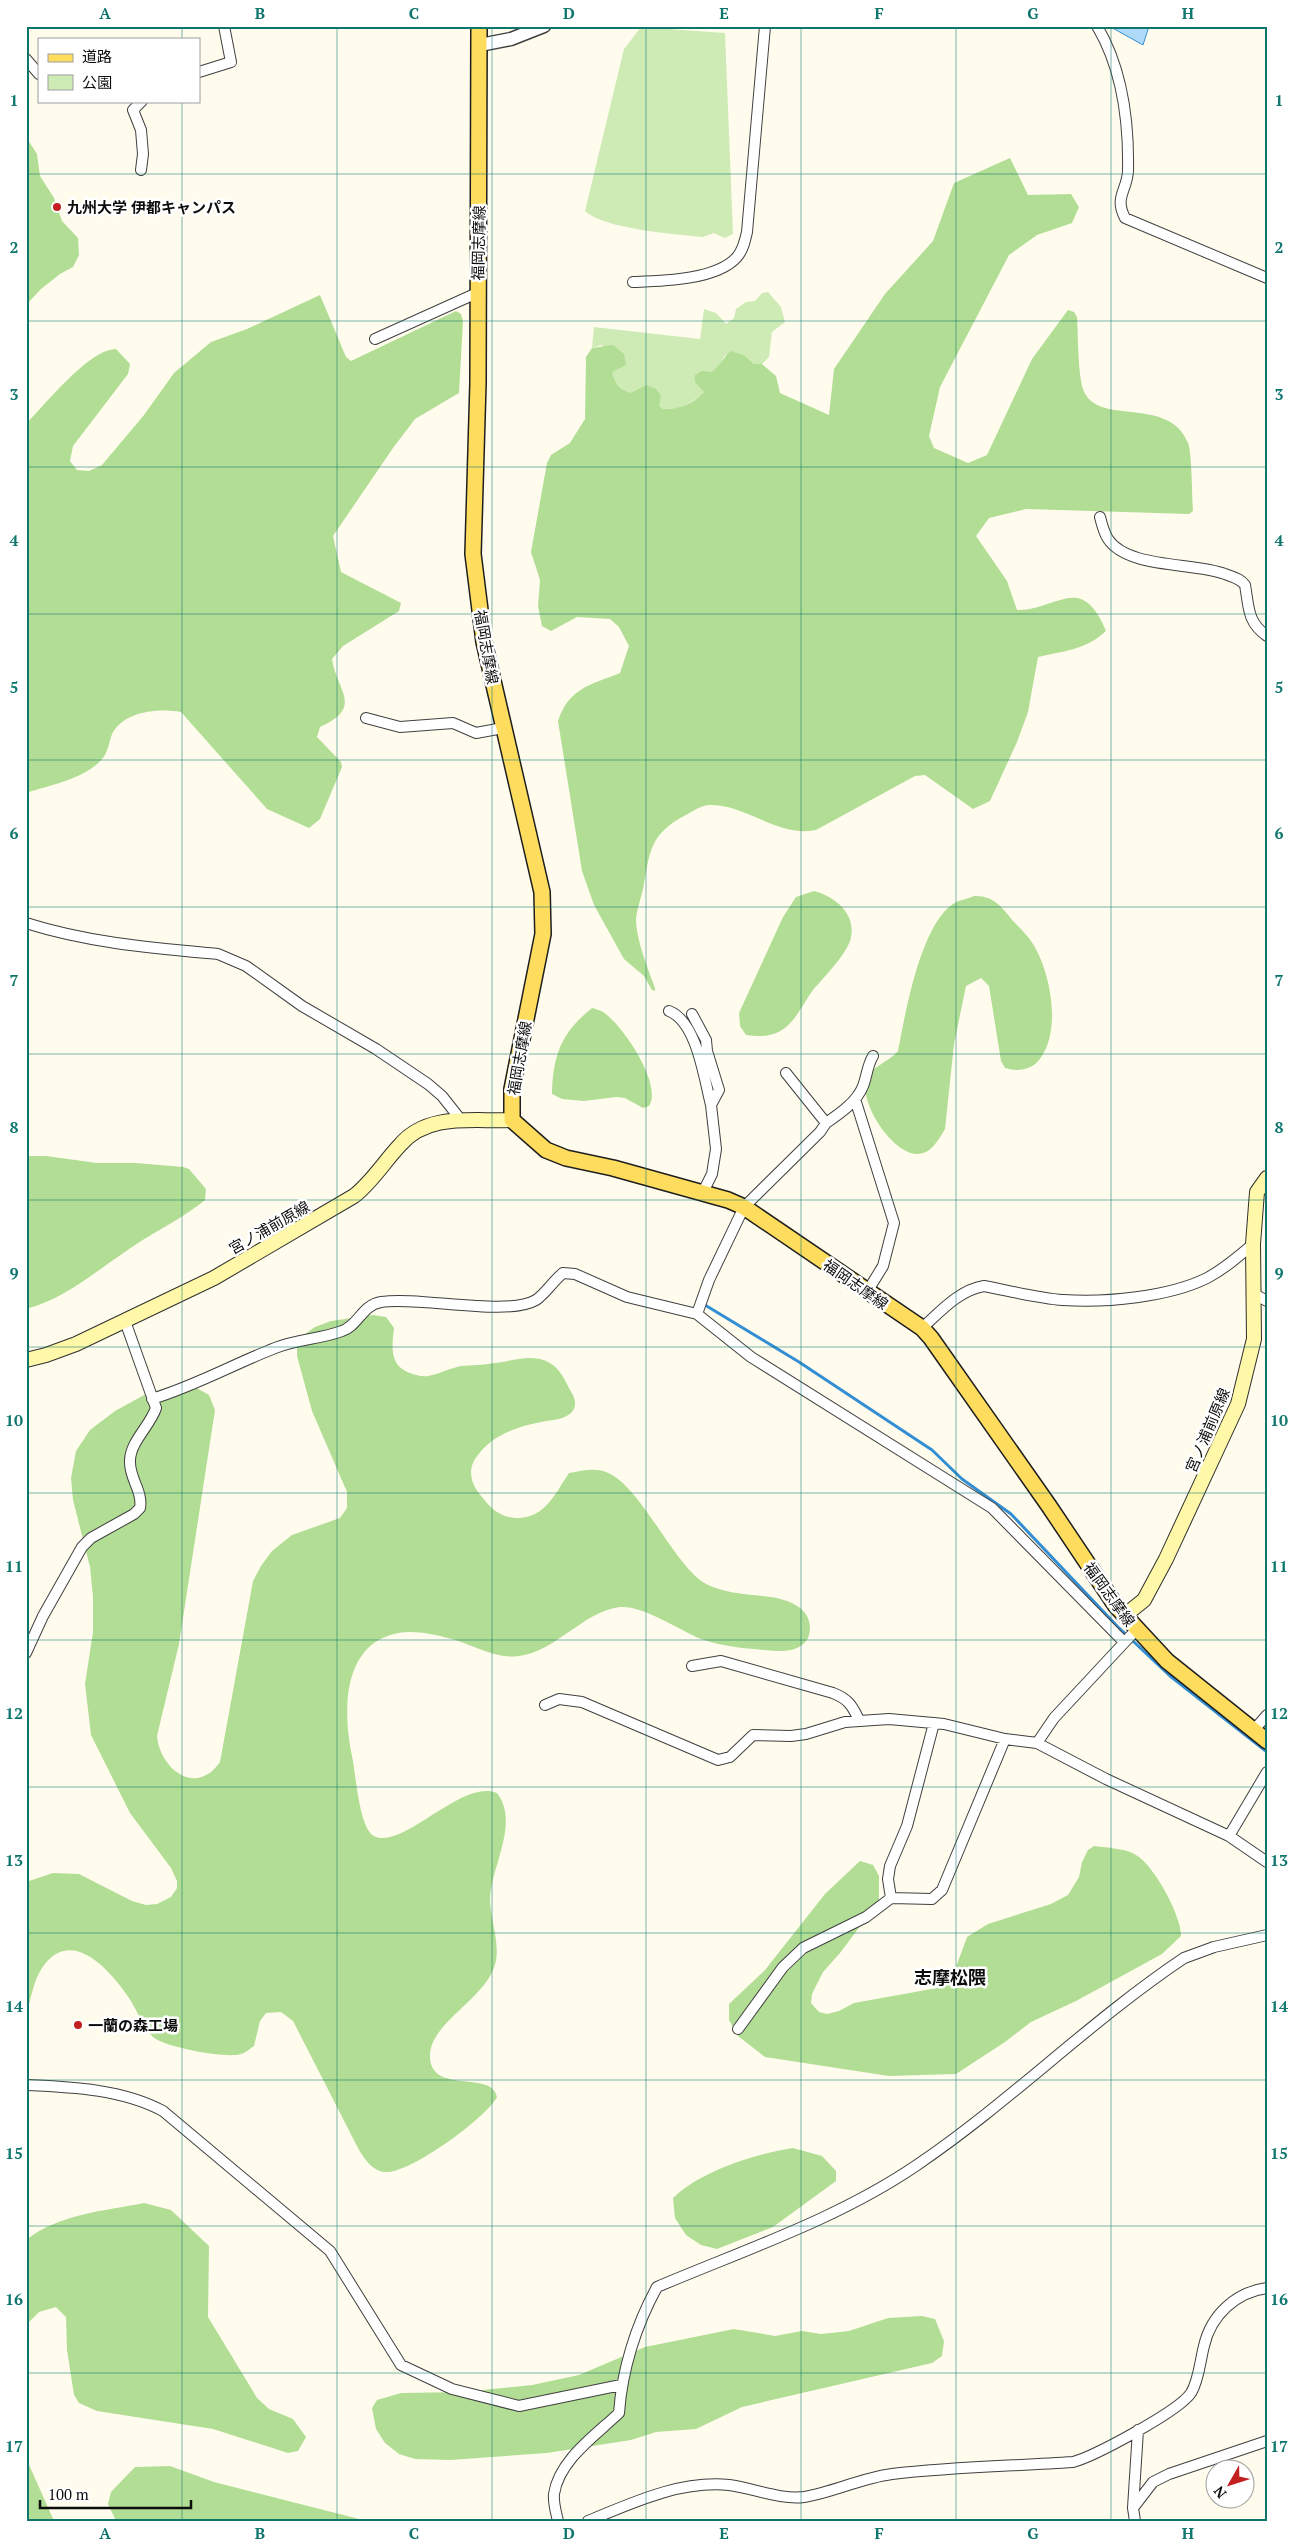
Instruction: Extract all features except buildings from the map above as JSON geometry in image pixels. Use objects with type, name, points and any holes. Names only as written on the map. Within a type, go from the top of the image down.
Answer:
[{"type":"main road","name":"福岡志摩線","points":[[479,26],[478,383],[473,554],[484,642],[542,892],[543,934],[512,1089],[510,1108],[512,1120],[546,1150],[566,1158],[703,1192],[744,1207],[922,1328],[964,1385],[1124,1616],[1167,1661],[1267,1741]]},
{"type":"main road","name":"宮ノ浦前原線","points":[[26,1360],[46,1356],[125,1321],[214,1278],[354,1196],[365,1187],[401,1143],[418,1130],[439,1122],[512,1120]]},
{"type":"main road","name":"宮ノ浦前原線","points":[[1124,1616],[1144,1600],[1166,1560],[1238,1404],[1254,1339],[1253,1244],[1257,1192],[1267,1178]]},
{"type":"street","points":[[200,72],[231,62],[224,26]]},
{"type":"street","points":[[480,45],[511,39],[544,26]]},
{"type":"street","points":[[634,282],[680,281],[727,266],[743,247],[747,232],[765,26]]},
{"type":"street","points":[[1097,26],[1112,58],[1125,111],[1128,173],[1119,203],[1125,218],[1267,278]]},
{"type":"street","points":[[26,59],[38,73]]},
{"type":"street","points":[[141,102],[133,110],[141,130],[143,154],[141,170]]},
{"type":"street","points":[[376,339],[477,293]]},
{"type":"street","points":[[1100,517],[1108,540],[1119,550],[1144,560],[1213,570],[1242,580],[1245,585],[1251,621],[1255,628],[1267,636]]},
{"type":"street","points":[[366,718],[400,727],[453,723],[476,733],[503,728]]},
{"type":"street","points":[[26,923],[54,932],[104,942],[229,958],[246,966],[302,1006],[376,1049],[428,1084],[442,1096],[461,1120]]},
{"type":"street","points":[[669,1011],[685,1022],[694,1041],[711,1105],[716,1149],[712,1174],[703,1192]]},
{"type":"street","points":[[692,1014],[706,1040],[707,1051],[719,1085],[719,1090],[711,1105]]},
{"type":"street","points":[[697,1314],[709,1280],[744,1207],[820,1132],[826,1123],[855,1099],[863,1087],[868,1064],[873,1056]]},
{"type":"street","points":[[786,1073],[826,1123]]},
{"type":"street","points":[[855,1099],[894,1223],[883,1266],[867,1292]]},
{"type":"street","points":[[922,1328],[954,1300],[976,1287],[984,1286],[1064,1300],[1096,1300],[1157,1293],[1206,1279],[1233,1262],[1253,1244]]},
{"type":"street","points":[[152,1399],[209,1379],[245,1360],[278,1347],[343,1331],[372,1305],[379,1302],[404,1300],[515,1306],[537,1299],[563,1274],[575,1274],[627,1297],[697,1314],[751,1357],[992,1508],[1123,1641]]},
{"type":"street","points":[[1254,1294],[1267,1301]]},
{"type":"street","points":[[26,1653],[43,1616],[82,1547],[91,1538],[134,1514],[140,1508],[140,1493],[131,1470],[130,1455],[153,1419],[156,1408],[125,1321]]},
{"type":"street","points":[[1037,1743],[1054,1718],[1123,1641],[1136,1630]]},
{"type":"street","points":[[692,1666],[721,1661],[833,1693],[846,1698],[859,1720]]},
{"type":"street","points":[[545,1704],[559,1699],[582,1702],[718,1760],[730,1757],[753,1735],[806,1734],[844,1722],[859,1720],[889,1719],[934,1723],[1005,1739],[1037,1743],[1106,1779],[1229,1836],[1267,1862]]},
{"type":"street","points":[[1253,1731],[1267,1715]]},
{"type":"street","points":[[891,1898],[888,1879],[890,1866],[907,1826],[934,1723]]},
{"type":"street","points":[[738,2029],[792,1956],[812,1942],[866,1917],[891,1898],[932,1899],[942,1890],[1005,1739]]},
{"type":"street","points":[[1229,1836],[1267,1772]]},
{"type":"street","points":[[558,2521],[554,2495],[566,2464],[619,2413],[621,2385],[645,2308],[656,2287],[837,2210],[887,2184],[953,2139],[1184,1958],[1214,1947],[1267,1935]]},
{"type":"street","points":[[26,2085],[120,2094],[146,2102],[163,2111],[330,2250],[401,2365],[452,2390],[519,2406],[621,2385]]},
{"type":"street","points":[[588,2521],[665,2492],[698,2485],[729,2485],[780,2495],[803,2497],[845,2484],[892,2474],[1073,2462],[1099,2453],[1138,2430],[1190,2394],[1210,2329],[1228,2305],[1251,2290],[1267,2288]]},
{"type":"street","points":[[1135,2521],[1133,2508],[1138,2430]]},
{"type":"street","points":[[1133,2508],[1153,2482],[1169,2474],[1267,2441]]},
{"type":"green space","points":[[641,27],[725,33],[733,234],[725,238],[714,233],[703,237],[640,230],[607,222],[585,211],[624,49]]},
{"type":"green space","points":[[26,137],[37,154],[40,176],[54,198],[62,221],[78,238],[79,255],[73,267],[60,274],[41,289],[26,305]]},
{"type":"green space","points":[[1010,158],[1028,195],[1071,194],[1079,207],[1072,223],[1037,235],[1009,255],[940,387],[929,436],[934,448],[968,463],[987,455],[1032,359],[1068,310],[1074,312],[1077,317],[1081,383],[1090,401],[1102,407],[1165,419],[1179,428],[1189,448],[1193,511],[1189,514],[1026,509],[989,518],[976,536],[1007,581],[1017,610],[1031,609],[1067,598],[1077,598],[1087,603],[1097,613],[1106,631],[1082,646],[1038,657],[1028,712],[1017,742],[990,801],[973,809],[925,775],[915,776],[816,830],[788,829],[723,806],[707,805],[695,810],[665,829],[653,845],[647,864],[636,919],[640,945],[655,988],[655,991],[652,990],[644,976],[624,959],[594,905],[582,871],[558,721],[568,701],[575,694],[590,685],[620,673],[629,646],[619,627],[610,619],[577,617],[551,631],[542,626],[538,606],[540,580],[531,552],[547,463],[551,455],[570,443],[585,419],[586,357],[592,348],[613,345],[624,354],[626,365],[612,372],[618,386],[631,393],[646,385],[656,389],[661,396],[659,405],[663,409],[669,409],[685,405],[695,400],[704,392],[695,382],[695,375],[702,371],[711,372],[731,351],[745,356],[754,364],[762,364],[776,376],[780,393],[829,415],[834,369],[885,294],[933,241],[954,183]]},
{"type":"green space","points":[[768,292],[781,307],[785,322],[772,332],[769,357],[762,364],[754,364],[745,356],[725,355],[718,369],[711,372],[704,392],[682,408],[663,409],[659,405],[624,391],[614,381],[602,345],[592,348],[594,327],[700,339],[704,309],[716,313],[726,324],[734,318],[736,309],[746,302],[755,301],[762,293]]},
{"type":"green space","points":[[320,295],[346,357],[351,361],[456,311],[461,314],[463,321],[459,393],[415,419],[333,536],[341,572],[401,603],[399,611],[343,646],[332,659],[345,705],[334,720],[320,727],[317,737],[341,762],[342,767],[320,819],[309,828],[267,809],[181,712],[172,711],[152,711],[125,720],[117,726],[112,734],[106,754],[95,766],[67,780],[26,793],[26,424],[68,379],[93,358],[105,351],[116,349],[130,364],[128,374],[73,446],[70,461],[77,470],[89,471],[102,465],[144,415],[174,373],[211,342],[247,329]]},
{"type":"green space","points":[[814,891],[835,901],[841,906],[850,920],[852,928],[851,937],[846,950],[786,1027],[777,1033],[767,1036],[746,1035],[740,1026],[739,1013],[783,917],[796,897]]},
{"type":"green space","points":[[974,896],[981,896],[996,903],[1033,944],[1045,970],[1049,986],[1052,1019],[1050,1034],[1046,1048],[1036,1063],[1024,1069],[1005,1068],[1001,1061],[989,986],[981,978],[966,986],[954,1044],[945,1129],[927,1152],[918,1154],[908,1152],[898,1146],[879,1125],[867,1100],[865,1088],[867,1078],[872,1071],[898,1051],[916,972],[931,931],[941,915],[953,904]]},
{"type":"green space","points":[[592,1008],[602,1011],[621,1029],[639,1056],[651,1084],[652,1096],[649,1106],[643,1108],[625,1098],[616,1097],[584,1101],[562,1099],[552,1094],[554,1068],[561,1046],[573,1026]]},
{"type":"green space","points":[[26,1156],[46,1156],[97,1163],[136,1163],[183,1167],[189,1169],[206,1189],[205,1200],[70,1289],[41,1304],[26,1309]]},
{"type":"green space","points":[[373,1315],[386,1317],[394,1328],[393,1355],[398,1365],[410,1373],[428,1376],[461,1366],[529,1358],[550,1363],[562,1375],[574,1399],[575,1404],[571,1413],[562,1418],[506,1432],[489,1443],[475,1459],[471,1469],[472,1479],[479,1493],[489,1506],[507,1517],[528,1517],[549,1502],[569,1473],[591,1470],[603,1471],[616,1477],[628,1488],[688,1569],[700,1580],[725,1591],[771,1597],[786,1601],[800,1608],[805,1613],[810,1626],[807,1640],[801,1646],[794,1649],[777,1651],[748,1649],[704,1640],[651,1614],[620,1607],[606,1610],[594,1616],[558,1640],[533,1653],[519,1656],[501,1656],[457,1640],[417,1632],[398,1633],[379,1640],[366,1651],[356,1665],[350,1682],[347,1720],[359,1800],[369,1831],[374,1836],[386,1838],[400,1834],[450,1804],[483,1791],[497,1793],[503,1805],[506,1818],[505,1831],[490,1899],[497,1953],[496,1962],[487,1981],[479,1991],[439,2032],[433,2042],[430,2053],[432,2066],[438,2074],[449,2079],[484,2084],[493,2089],[497,2097],[479,2117],[448,2142],[414,2163],[388,2172],[379,2171],[375,2168],[359,2150],[293,2021],[281,2012],[266,2013],[260,2021],[254,2046],[245,2053],[223,2055],[169,2045],[159,2041],[149,2033],[129,1998],[101,1965],[89,1956],[77,1951],[65,1951],[53,1956],[42,1968],[34,1985],[26,2015],[26,1882],[53,1873],[79,1874],[132,1901],[146,1905],[157,1904],[171,1897],[177,1888],[177,1881],[171,1868],[130,1813],[91,1735],[85,1684],[93,1632],[93,1597],[90,1567],[73,1500],[71,1478],[76,1451],[90,1430],[115,1411],[146,1394],[172,1386],[193,1386],[209,1395],[215,1410],[179,1644],[157,1736],[165,1759],[172,1768],[181,1775],[190,1778],[200,1777],[211,1772],[220,1762],[253,1581],[261,1566],[272,1551],[292,1535],[340,1518],[347,1508],[347,1492],[312,1411],[297,1356],[297,1346],[305,1334],[315,1327],[331,1321]]},
{"type":"green space","points":[[1094,1846],[1129,1852],[1146,1863],[1160,1882],[1172,1905],[1180,1927],[1181,1936],[1162,1954],[1076,2001],[1031,2022],[1005,2042],[956,2074],[889,2076],[765,2057],[738,2036],[729,2020],[729,2004],[765,1970],[825,1894],[860,1861],[873,1865],[879,1876],[879,1901],[840,1953],[823,1972],[812,1994],[811,2003],[819,2012],[827,2014],[839,2011],[854,2003],[937,1988],[956,1967],[967,1937],[988,1924],[1051,1904],[1068,1895],[1079,1877],[1082,1862],[1088,1850]]},
{"type":"green space","points":[[793,2148],[822,2156],[836,2171],[836,2181],[773,2227],[717,2249],[701,2245],[686,2235],[675,2218],[673,2198],[685,2188],[729,2165]]},
{"type":"green space","points":[[144,2203],[171,2210],[209,2246],[208,2317],[257,2398],[269,2409],[293,2419],[306,2437],[298,2451],[288,2453],[213,2429],[97,2411],[79,2403],[74,2395],[67,2350],[66,2317],[56,2307],[39,2312],[26,2325],[26,2240],[39,2231],[67,2219],[98,2211]]},
{"type":"green space","points":[[922,2316],[935,2319],[944,2341],[942,2356],[932,2363],[742,2407],[696,2429],[656,2432],[631,2440],[547,2453],[450,2460],[415,2459],[399,2454],[385,2443],[376,2429],[372,2408],[377,2400],[401,2393],[463,2392],[532,2385],[579,2375],[645,2347],[734,2329],[775,2336],[802,2331],[821,2334],[849,2331],[888,2318]]},
{"type":"green space","points":[[26,2458],[54,2521],[26,2521]]},
{"type":"green space","points":[[170,2466],[214,2482],[367,2521],[116,2521],[108,2504],[111,2492],[135,2467]]},
{"type":"water","points":[[1109,26],[1149,26],[1143,45]]},
{"type":"waterway","points":[[705,1305],[799,1362],[932,1450],[962,1479],[1011,1514],[1117,1626],[1170,1676],[1267,1752]]},
{"type":"place","name":"九州大学 伊都キャンパス","points":[[57,207]]},
{"type":"place","name":"一蘭の森工場","points":[[78,2025]]},
{"type":"district","name":"志摩松隈","points":[[950,1977]]}]
